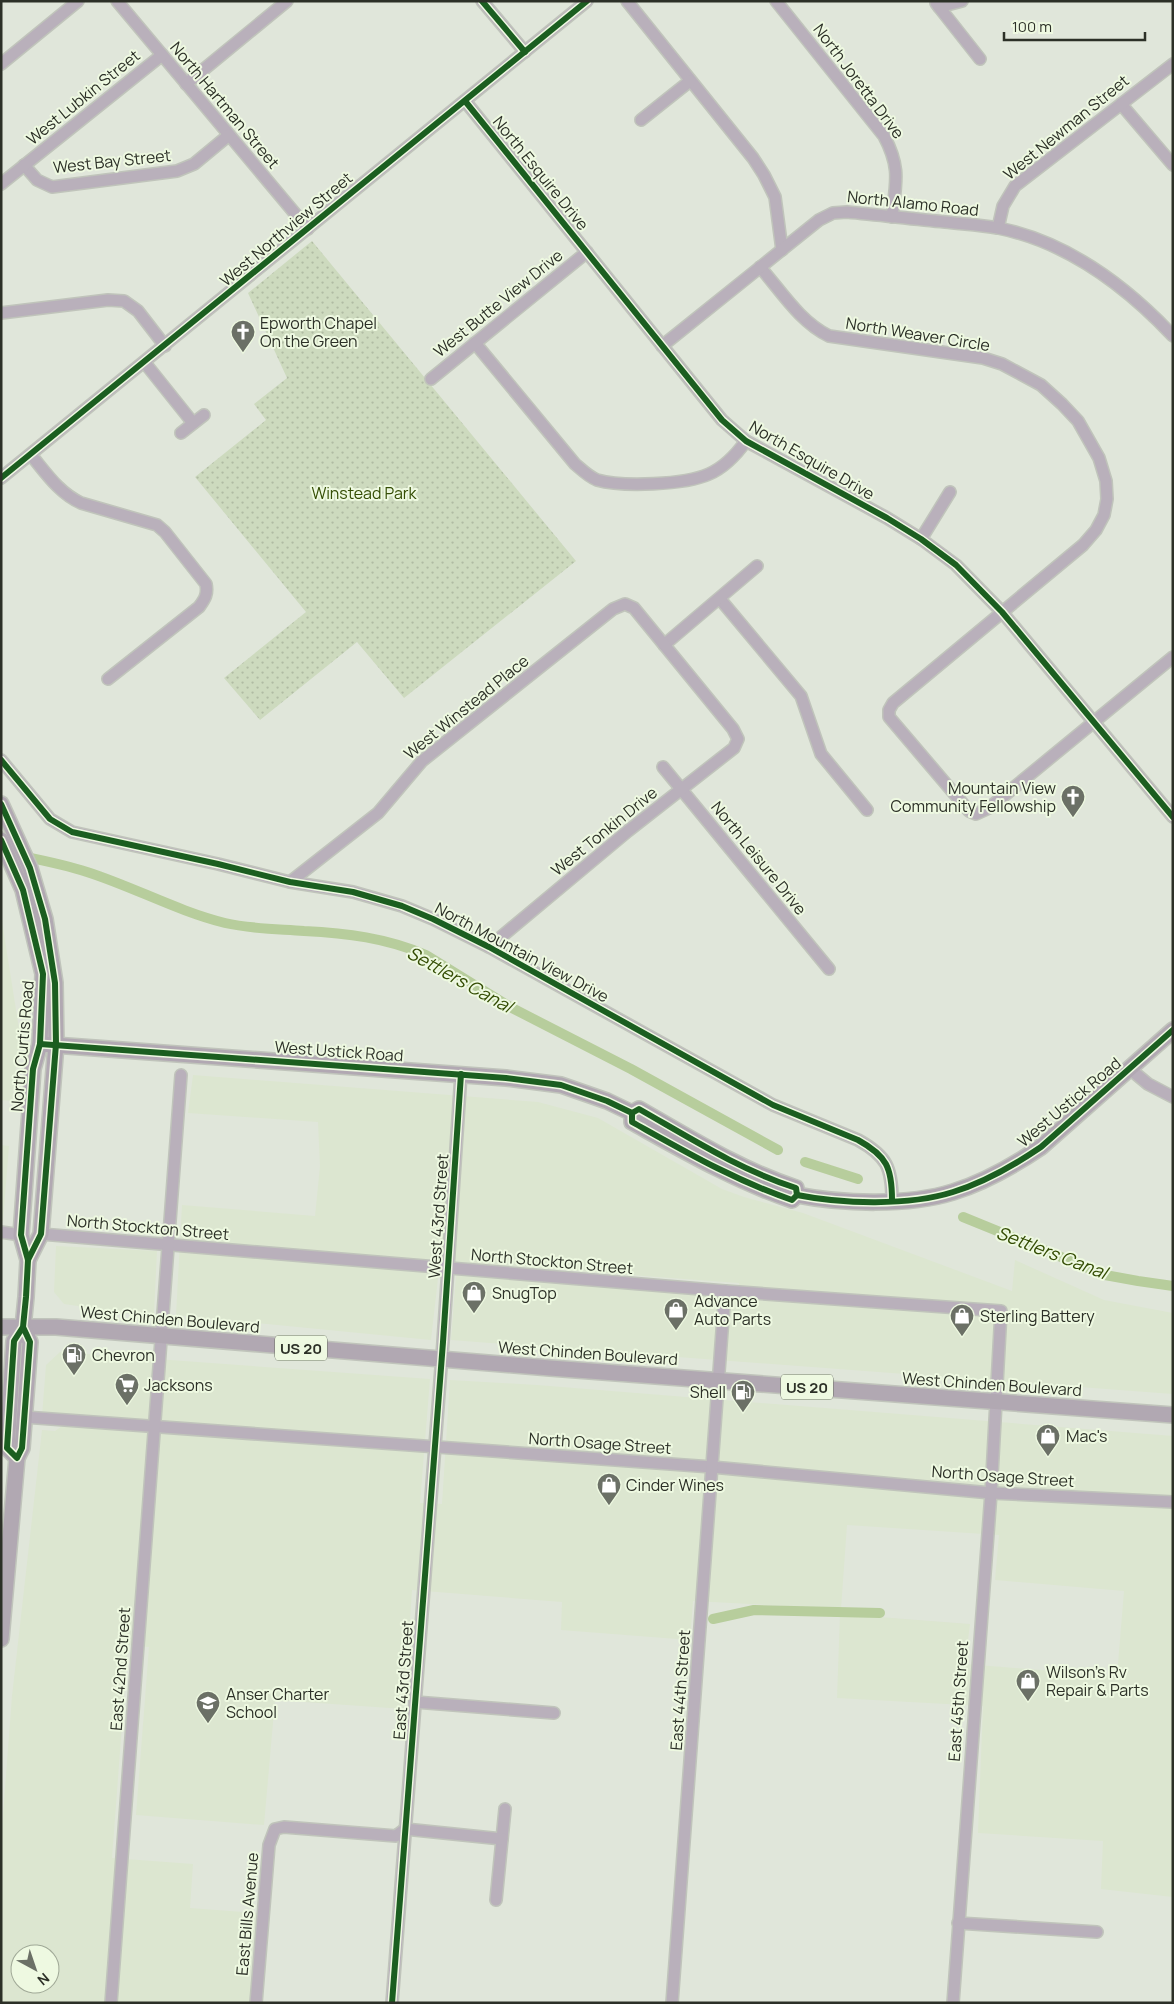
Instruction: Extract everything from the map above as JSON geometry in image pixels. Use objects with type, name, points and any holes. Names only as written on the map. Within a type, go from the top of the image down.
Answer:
[{"type":"main road","name":"North Curtis Road","points":[[1,804],[30,868],[29,887],[43,974],[40,1044],[33,1069],[21,1235],[28,1260],[23,1327]]},
{"type":"main road","name":"North Curtis Road","points":[[1,840],[29,887],[45,919],[54,983],[56,1044],[41,1234],[28,1260]]},
{"type":"main road","name":"West Ustick Road","points":[[40,1044],[461,1074],[561,1085],[607,1101],[632,1113],[639,1109],[733,1163],[772,1181],[796,1188],[797,1195],[826,1201],[858,1202],[912,1200],[951,1192],[990,1178],[1041,1147],[1173,1030]]},
{"type":"main road","name":"West Chinden Boulevard","points":[[1,1327],[56,1327],[161,1337],[1173,1415]]},
{"type":"main road","points":[[1,1639],[17,1458],[22,1448],[30,1342],[23,1327]]},
{"type":"main road","points":[[17,1458],[7,1448],[5,1418],[14,1340],[23,1327]]},
{"type":"street","points":[[1,64],[78,1]]},
{"type":"street","name":"North Hartman Street","points":[[117,1],[308,229]]},
{"type":"street","points":[[186,84],[287,1]]},
{"type":"street","points":[[482,1],[525,52]]},
{"type":"street","name":"West Northview Street","points":[[1,478],[587,1]]},
{"type":"street","points":[[626,1],[753,158],[764,175],[775,197],[782,250]]},
{"type":"street","name":"North Joretta Drive","points":[[776,1],[884,136],[894,154],[897,174],[892,217]]},
{"type":"street","points":[[937,4],[962,1]]},
{"type":"street","points":[[937,4],[980,58]]},
{"type":"street","name":"West Lubkin Street","points":[[1,184],[162,55]]},
{"type":"street","name":"West Newman Street","points":[[998,228],[1003,206],[1015,186],[1173,64]]},
{"type":"street","points":[[641,120],[690,81]]},
{"type":"street","name":"North Esquire Drive","points":[[465,101],[722,420],[746,441],[887,518],[920,538],[956,565],[1002,612],[1173,817]]},
{"type":"street","points":[[1121,104],[1173,165]]},
{"type":"street","name":"West Bay Street","points":[[24,165],[36,180],[52,187],[177,172],[194,164],[229,135]]},
{"type":"street","name":"North Alamo Road","points":[[662,346],[819,220],[833,213],[847,212],[998,228],[1028,236],[1064,251],[1089,265],[1128,292],[1173,336]]},
{"type":"street","name":"West Butte View Drive","points":[[431,380],[587,252]]},
{"type":"street","name":"North Weaver Circle","points":[[760,267],[816,330],[829,336],[965,354],[1002,364],[1041,385],[1078,421],[1099,458],[1106,481],[1107,499],[1104,515],[1096,530],[1084,544],[893,703],[888,710],[889,717],[969,811],[976,814],[989,808],[1093,722]]},
{"type":"street","points":[[1,313],[108,300],[124,301],[138,311],[165,346]]},
{"type":"street","points":[[475,343],[575,464],[595,479],[615,484],[678,482],[696,479],[711,474],[732,460],[746,441]]},
{"type":"street","points":[[145,362],[194,424]]},
{"type":"street","points":[[181,433],[204,415]]},
{"type":"street","points":[[31,455],[70,498],[81,503],[157,525],[165,532],[206,584],[208,592],[198,606],[108,679]]},
{"type":"street","points":[[920,538],[950,492]]},
{"type":"street","points":[[664,645],[757,566]]},
{"type":"street","points":[[720,599],[801,696],[821,754],[867,810]]},
{"type":"street","name":"West Winstead Place","points":[[290,882],[378,813],[422,761],[613,609],[625,604],[634,608],[664,645]]},
{"type":"street","name":"West Tonkin Drive","points":[[489,947],[628,831],[734,748],[738,739],[733,729],[664,645]]},
{"type":"street","points":[[1093,722],[1173,657]]},
{"type":"street","name":"North Mountain View Drive","points":[[1,760],[50,819],[72,832],[290,882],[353,892],[402,906],[433,919],[489,947],[773,1105],[858,1140],[870,1147],[882,1156],[888,1169],[892,1179],[892,1200]]},
{"type":"street","name":"North Leisure Drive","points":[[663,767],[829,969]]},
{"type":"street","points":[[1130,1069],[1148,1084],[1173,1097]]},
{"type":"street","name":"West 43rd Street","points":[[441,1359],[461,1074]]},
{"type":"street","name":"East 42nd Street","points":[[111,2003],[182,1075]]},
{"type":"street","points":[[1,1232],[21,1235]]},
{"type":"street","name":"North Stockton Street","points":[[41,1234],[448,1269],[1001,1311]]},
{"type":"street","name":"East 44th Street","points":[[672,2003],[724,1291]]},
{"type":"street","name":"East 45th Street","points":[[953,2003],[991,1492],[1001,1311]]},
{"type":"street","name":"East 43rd Street","points":[[392,2003],[441,1359]]},
{"type":"street","name":"North Osage Street","points":[[24,1417],[434,1446],[991,1492],[1173,1502]]},
{"type":"street","points":[[415,1702],[554,1713]]},
{"type":"street","points":[[496,1900],[505,1809]]},
{"type":"street","name":"East Bills Avenue","points":[[256,2003],[269,1845],[275,1829],[284,1827],[396,1836],[405,1829]]},
{"type":"street","points":[[405,1829],[502,1839]]},
{"type":"street","points":[[958,1923],[1098,1932]]},
{"type":"shaded area","points":[[1,915],[20,1035],[12,1101],[1,1100]]},
{"type":"shaded area","points":[[193,1075],[538,1102],[598,1118],[722,1189],[803,1213],[1012,1291],[1015,1260],[1104,1300],[1173,1313],[1173,1394],[451,1340],[456,1275],[738,1294],[739,1283],[440,1261],[431,1340],[176,1315],[182,1205],[315,1216],[320,1166],[318,1122],[188,1113]]},
{"type":"shaded area","points":[[1,1145],[9,1146],[3,1221],[1,1221]]},
{"type":"shaded area","points":[[56,1246],[157,1251],[154,1314],[146,1316],[64,1304],[54,1292]]},
{"type":"shaded area","points":[[60,1352],[430,1379],[420,1503],[442,1504],[450,1380],[537,1385],[1173,1436],[1173,1897],[1101,1889],[1103,1841],[978,1833],[983,1706],[837,1698],[840,1614],[970,1624],[965,1664],[1117,1676],[1124,1591],[995,1580],[999,1535],[847,1525],[841,1609],[693,1601],[690,1640],[561,1630],[562,1602],[412,1590],[404,1709],[275,1700],[264,1825],[136,1815],[149,1647],[128,1645],[112,1858],[193,1864],[190,1908],[257,1913],[250,2003],[1,2003],[1,1841],[12,1696],[42,1430],[55,1431],[65,1424],[42,1416],[46,1365]]},
{"type":"green space","name":"Winstead Park","points":[[312,241],[576,561],[404,698],[357,642],[260,720],[224,678],[306,612],[195,477],[266,420],[254,404],[287,378],[248,293]]},
{"type":"waterway","name":"Settlers Canal","points":[[2,852],[56,863],[87,872],[190,912],[225,923],[255,928],[351,935],[381,940],[411,949],[426,955],[512,1008],[631,1069],[778,1150]]},
{"type":"waterway","name":"Settlers Canal","points":[[805,1162],[858,1179]]},
{"type":"waterway","name":"Settlers Canal","points":[[963,1217],[1105,1275],[1173,1286]]},
{"type":"waterway","points":[[713,1619],[754,1610],[880,1613]]},
{"type":"cycle path","points":[[482,1],[525,52]]},
{"type":"cycle path","points":[[1,478],[587,1]]},
{"type":"cycle path","points":[[465,101],[722,420],[746,441],[887,518],[921,539],[956,565],[1002,612],[1173,817]]},
{"type":"cycle path","points":[[1,760],[50,819],[72,832],[290,882],[353,892],[402,906],[433,919],[489,947],[773,1105],[858,1140],[868,1146],[886,1164],[891,1179],[892,1200]]},
{"type":"cycle path","points":[[1,804],[30,868],[45,919],[55,983],[56,1044],[41,1234],[28,1260]]},
{"type":"cycle path","points":[[1,840],[23,890],[43,974],[40,1044],[33,1069],[21,1235],[28,1260],[26,1297],[23,1327],[14,1341],[7,1448],[17,1458],[22,1448],[30,1342],[23,1327]]},
{"type":"cycle path","points":[[797,1195],[855,1202],[916,1200],[953,1192],[988,1178],[1041,1147],[1173,1030]]},
{"type":"cycle path","points":[[40,1044],[506,1078],[561,1085],[607,1101],[632,1113]]},
{"type":"cycle path","points":[[392,2003],[443,1342],[461,1074]]},
{"type":"cycle path","points":[[632,1113],[639,1109],[735,1163],[796,1188],[797,1195]]},
{"type":"cycle path","points":[[632,1113],[632,1122],[711,1165],[750,1184],[792,1200],[797,1195]]},
{"type":"place","name":"Epworth Chapel On the Green","points":[[243,353]]},
{"type":"place","name":"Mountain View Community Fellowship","points":[[1073,818]]},
{"type":"place","name":"SnugTop","points":[[474,1314]]},
{"type":"place","name":"Advance Auto Parts","points":[[676,1331]]},
{"type":"place","name":"Sterling Battery","points":[[962,1337]]},
{"type":"place","name":"Chevron","points":[[74,1376]]},
{"type":"place","name":"Jacksons","points":[[127,1406]]},
{"type":"place","name":"Shell","points":[[743,1413]]},
{"type":"place","name":"Mac's","points":[[1048,1457]]},
{"type":"place","name":"Cinder Wines","points":[[609,1506]]},
{"type":"place","name":"Wilson’s Rv Repair & Parts","points":[[1028,1702]]},
{"type":"place","name":"Anser Charter School","points":[[208,1724]]}]
